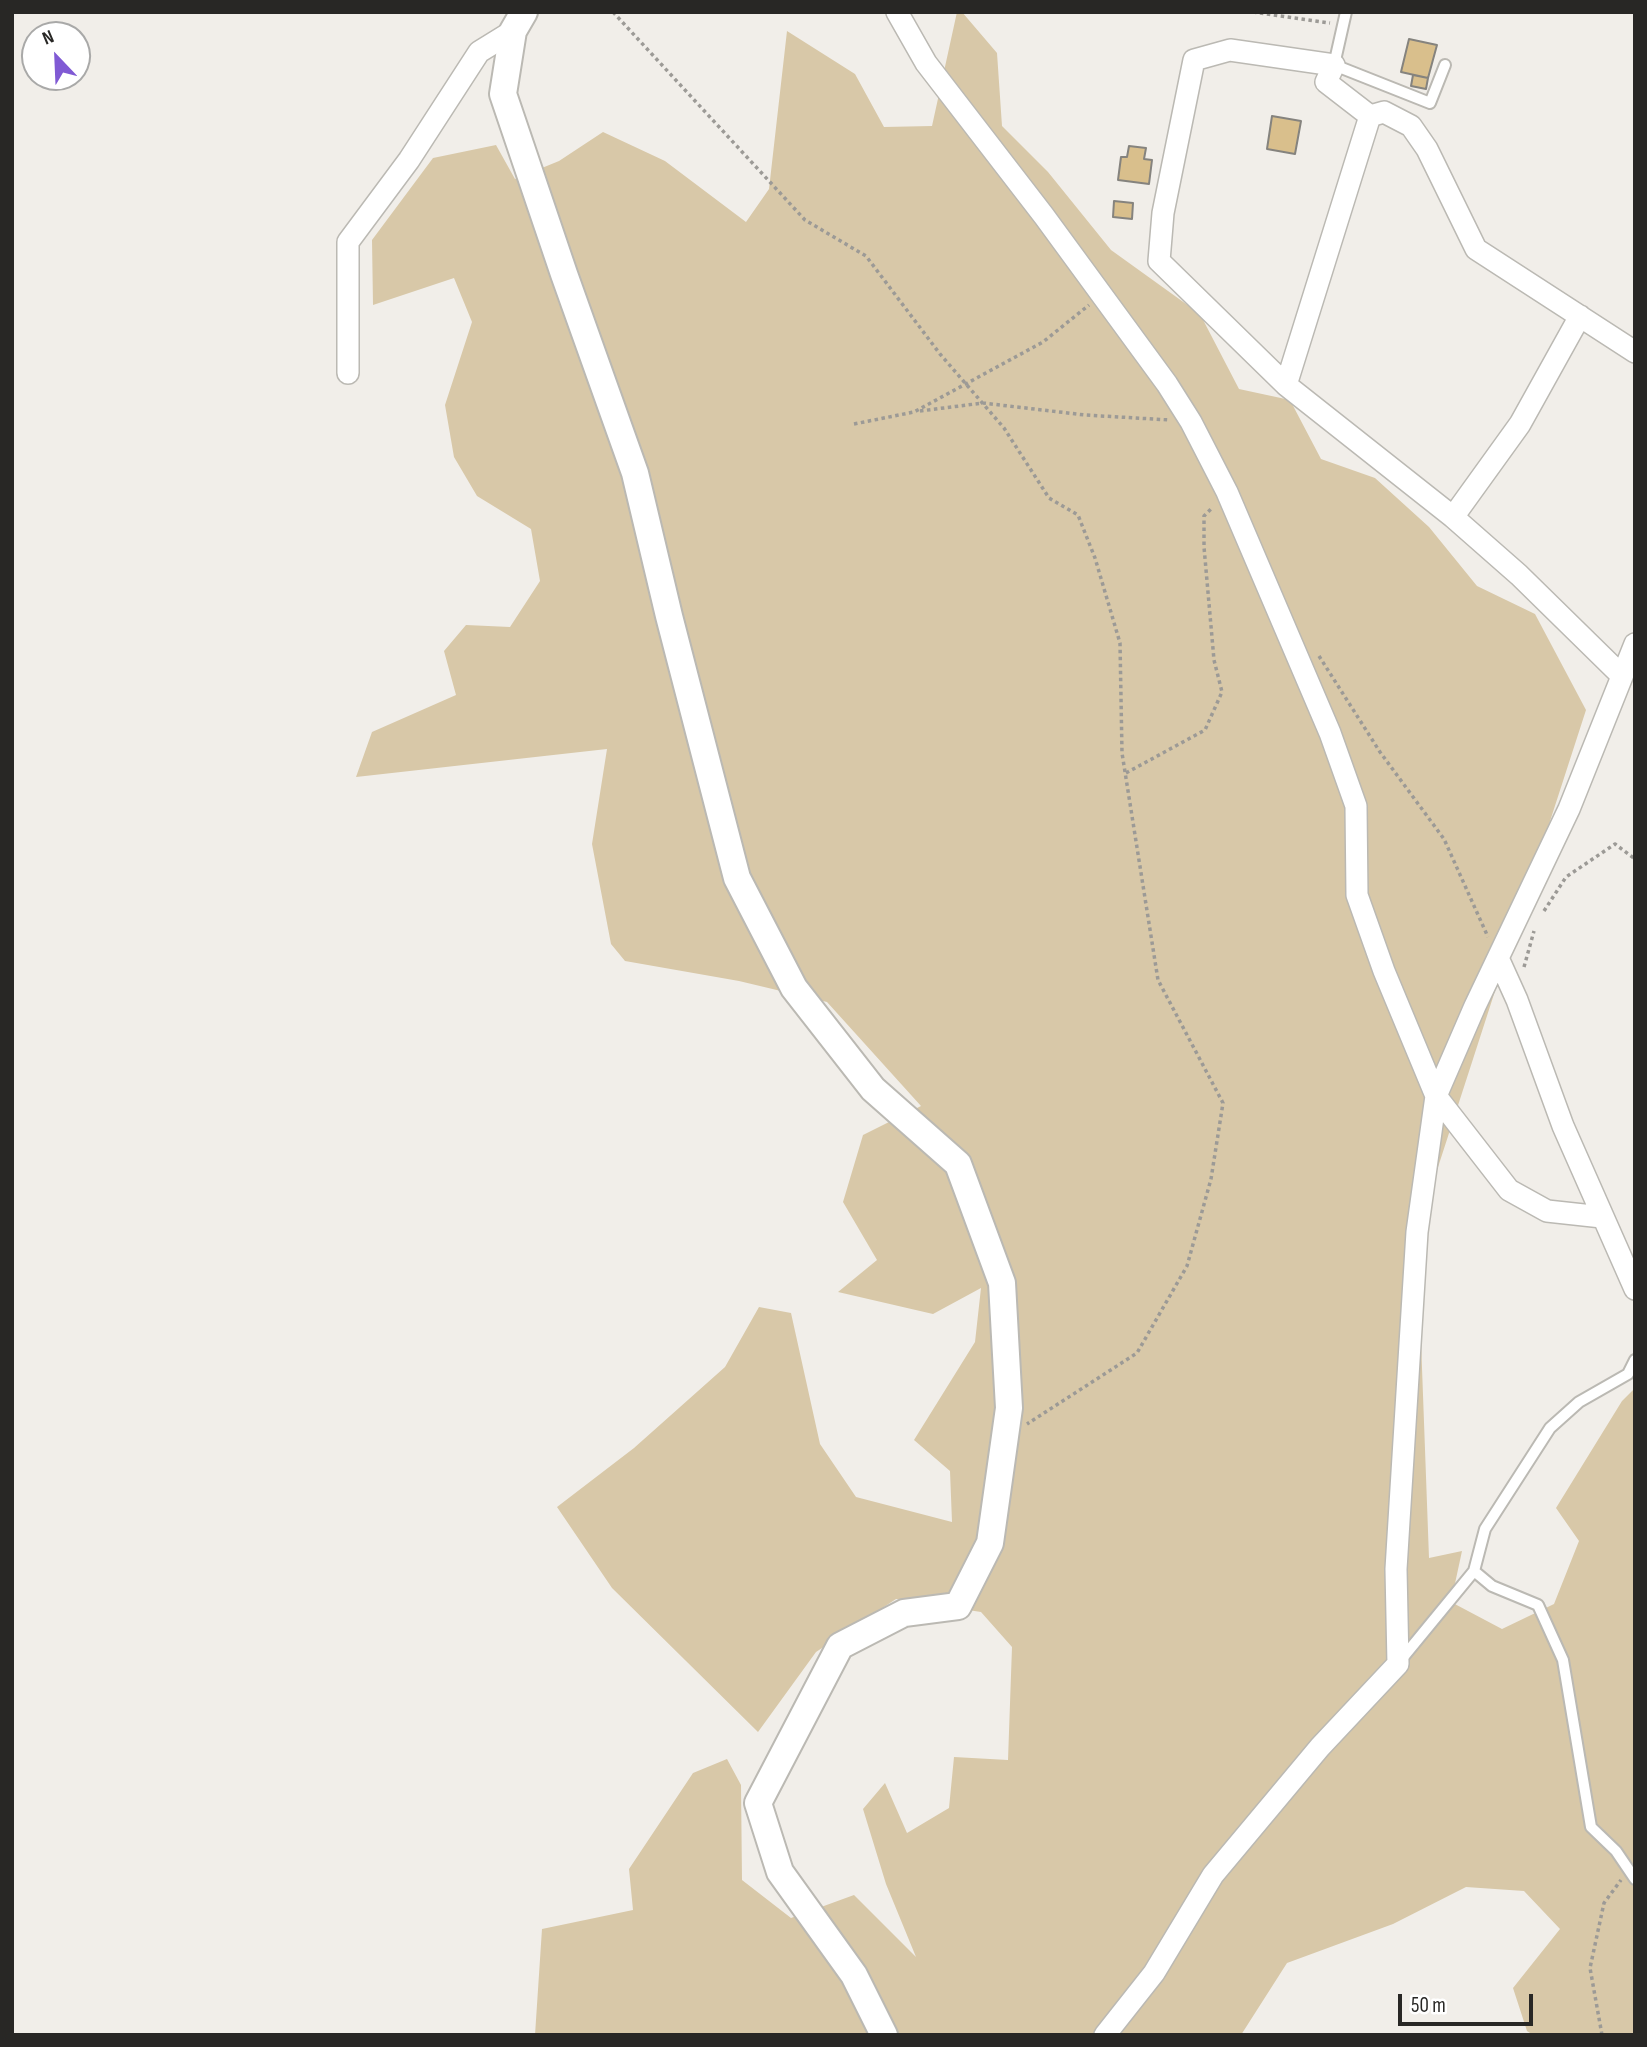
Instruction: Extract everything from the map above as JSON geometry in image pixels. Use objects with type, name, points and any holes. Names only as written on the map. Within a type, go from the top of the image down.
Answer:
[{"type":"street","points":[[897,12],[926,63],[1044,216],[1167,384],[1191,422],[1227,492],[1330,733],[1356,806],[1357,895],[1384,971],[1436,1096],[1508,1190],[1547,1211],[1602,1217]]},
{"type":"street","points":[[348,373],[348,242],[410,160],[479,52],[519,22]]},
{"type":"street","points":[[519,22],[503,94],[635,473],[737,878],[794,988],[873,1089],[958,1164],[1002,1283],[1009,1408],[990,1543],[958,1606],[904,1613],[840,1646],[758,1802],[780,1872],[854,1975],[884,2035]]},
{"type":"street","points":[[1370,116],[1326,82],[1334,65],[1230,50],[1194,60],[1163,214],[1159,261],[1286,385],[1453,517],[1519,575],[1621,675]]},
{"type":"street","points":[[1370,116],[1384,112],[1411,125],[1427,149],[1476,249],[1635,352]]},
{"type":"street","points":[[1286,385],[1370,116]]},
{"type":"street","points":[[1453,517],[1520,424],[1580,316]]},
{"type":"street","points":[[1105,2035],[1154,1973],[1213,1875],[1320,1747],[1398,1664],[1396,1569],[1416,1245],[1436,1096],[1497,958],[1569,809],[1635,644]]},
{"type":"street","points":[[1497,958],[1517,1000],[1563,1126],[1635,1289]]},
{"type":"lane","points":[[1346,12],[1334,65],[1430,103],[1445,65]]},
{"type":"lane","points":[[1398,1664],[1474,1571],[1485,1529],[1550,1428],[1579,1402],[1628,1374],[1635,1360]]},
{"type":"lane","points":[[1474,1571],[1492,1586],[1538,1605],[1563,1660],[1591,1827],[1616,1851],[1632,1875]]},
{"type":"path","points":[[613,12],[806,220],[866,256],[940,354],[1004,428],[1049,498],[1078,515],[1095,558],[1120,643],[1122,753],[1158,980],[1223,1103],[1211,1179],[1187,1266],[1137,1353],[1004,1439]]},
{"type":"path","points":[[1253,12],[1343,25]]},
{"type":"path","points":[[914,412],[1043,342],[1101,295]]},
{"type":"path","points":[[854,424],[914,412],[983,403],[1085,415],[1191,422]]},
{"type":"path","points":[[1125,773],[1205,730],[1222,692],[1212,646],[1204,516],[1227,492]]},
{"type":"path","points":[[1314,648],[1380,752],[1444,839],[1497,958]]},
{"type":"path","points":[[1539,917],[1566,877],[1615,844],[1635,859]]},
{"type":"path","points":[[1517,1000],[1535,927]]},
{"type":"path","points":[[1602,2035],[1590,1968],[1604,1903],[1632,1875]]},
{"type":"shaded area","points":[[957,12],[962,12],[997,53],[1002,126],[1048,172],[1111,250],[1200,314],[1239,389],[1290,400],[1321,459],[1375,478],[1429,527],[1477,586],[1535,614],[1586,710],[1417,1232],[1429,1558],[1462,1551],[1451,1602],[1502,1629],[1554,1604],[1579,1541],[1556,1508],[1622,1401],[1635,1388],[1635,2035],[1533,2035],[1527,2031],[1513,1988],[1560,1929],[1524,1891],[1466,1887],[1393,1924],[1287,1963],[1241,2035],[535,2035],[542,1929],[633,1910],[629,1869],[693,1773],[727,1759],[741,1785],[742,1880],[791,1918],[854,1895],[916,1957],[886,1884],[863,1809],[885,1783],[907,1833],[949,1808],[954,1757],[1008,1760],[1012,1647],[981,1612],[896,1599],[816,1652],[758,1732],[612,1588],[557,1507],[634,1448],[725,1367],[759,1307],[791,1313],[820,1444],[856,1497],[952,1522],[950,1471],[914,1440],[975,1342],[981,1288],[933,1314],[838,1292],[877,1260],[843,1202],[863,1135],[921,1106],[827,1002],[739,981],[625,961],[611,944],[592,844],[607,749],[356,777],[372,732],[456,695],[444,651],[466,625],[510,627],[540,581],[531,529],[477,496],[454,457],[445,405],[472,322],[454,278],[373,305],[372,240],[433,158],[496,145],[515,179],[559,161],[603,132],[665,161],[746,222],[769,189],[787,31],[855,74],[884,127],[932,126]]},
{"type":"building","points":[[1409,39],[1437,45],[1428,78],[1401,72]]},
{"type":"building","points":[[1413,75],[1428,78],[1426,89],[1411,86]]},
{"type":"building","points":[[1272,116],[1301,121],[1295,154],[1267,149]]},
{"type":"building","points":[[1129,146],[1146,148],[1144,159],[1152,160],[1149,184],[1118,180],[1121,157],[1127,157]]},
{"type":"building","points":[[1114,201],[1133,203],[1132,219],[1113,217]]}]
